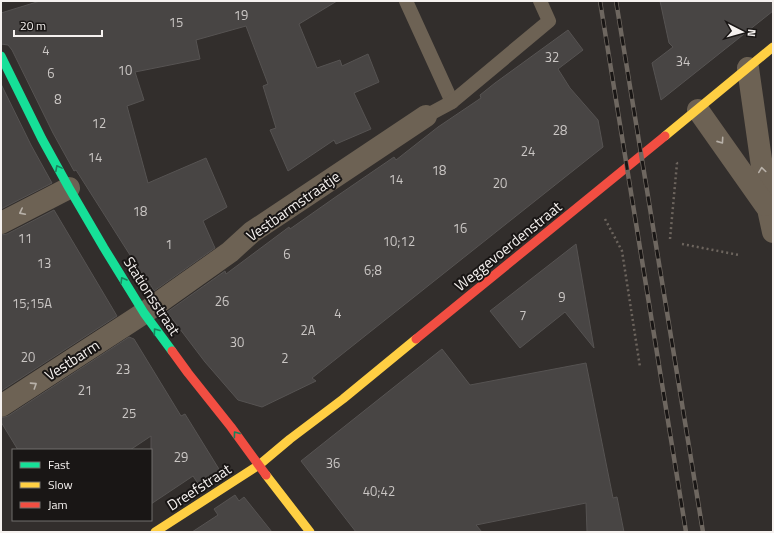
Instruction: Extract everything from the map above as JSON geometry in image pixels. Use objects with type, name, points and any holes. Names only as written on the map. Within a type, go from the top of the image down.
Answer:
[{"type":"street","name":"Weggevoerdenstraat","points":[[259,465],[290,439],[343,399],[698,110],[773,47]]},
{"type":"street","name":"Stationsstraat","points":[[1,56],[42,139],[69,188],[144,314],[310,532]]},
{"type":"street","points":[[748,68],[768,209],[773,232]]},
{"type":"street","points":[[698,110],[768,209]]},
{"type":"street","name":"Vestbarmstraatje","points":[[144,314],[230,252],[252,232],[426,116]]},
{"type":"street","points":[[1,222],[69,188]]},
{"type":"street","name":"Vestbarm","points":[[1,406],[144,314]]},
{"type":"street","name":"Dreefstraat","points":[[154,532],[259,465]]},
{"type":"lane","points":[[406,1],[452,102]]},
{"type":"lane","points":[[426,116],[452,102],[548,22],[540,1]]},
{"type":"path","points":[[659,141],[677,163],[670,239]]},
{"type":"path","points":[[593,195],[622,251],[640,367]]},
{"type":"path","points":[[682,244],[739,255]]},
{"type":"building","points":[[40,1],[337,1],[299,24],[317,68],[340,60],[342,66],[368,54],[379,82],[354,93],[371,129],[336,144],[334,140],[288,171],[270,130],[276,128],[263,86],[268,84],[246,26],[196,40],[200,59],[135,72],[144,100],[127,106],[148,183],[206,158],[227,207],[203,221],[215,248],[154,291],[76,170],[74,171],[53,133],[12,50],[8,45],[1,44],[1,13]]},
{"type":"building","points":[[660,1],[773,1],[773,11],[661,100],[652,63],[673,47],[669,43]]},
{"type":"building","points":[[568,30],[583,50],[558,69],[570,88],[598,120],[603,147],[312,378],[316,381],[262,407],[238,400],[205,362],[167,312],[225,271],[226,274],[289,227],[290,229],[394,157],[396,160],[438,127],[481,98],[480,95],[495,83]]},
{"type":"building","points":[[1,84],[31,145],[52,183],[1,209]]},
{"type":"building","points":[[54,210],[117,316],[1,391],[1,235],[7,234]]},
{"type":"building","points":[[576,244],[594,348],[565,312],[520,348],[490,311]]},
{"type":"building","points":[[129,337],[134,339],[181,416],[185,414],[222,474],[201,488],[193,476],[152,503],[151,436],[132,449],[17,449],[1,422],[1,418],[8,416]]},
{"type":"building","points":[[442,349],[470,385],[586,363],[613,498],[617,497],[624,532],[587,532],[586,503],[476,525],[482,532],[356,532],[301,461]]},
{"type":"building","points":[[235,495],[239,501],[244,497],[272,532],[192,532],[218,515],[214,509]]},
{"type":"railway","points":[[600,1],[686,532]]},
{"type":"railway","points":[[616,1],[703,532]]},
{"type":"traffic: fast","points":[[1,56],[42,139],[69,188],[144,313],[172,351]]},
{"type":"traffic: slow","points":[[665,136],[773,47]]},
{"type":"traffic: slow","points":[[155,532],[259,465],[416,339]]},
{"type":"traffic: slow","points":[[266,475],[310,532]]},
{"type":"traffic: jam","points":[[416,339],[665,136]]},
{"type":"traffic: jam","points":[[172,351],[266,475]]}]
